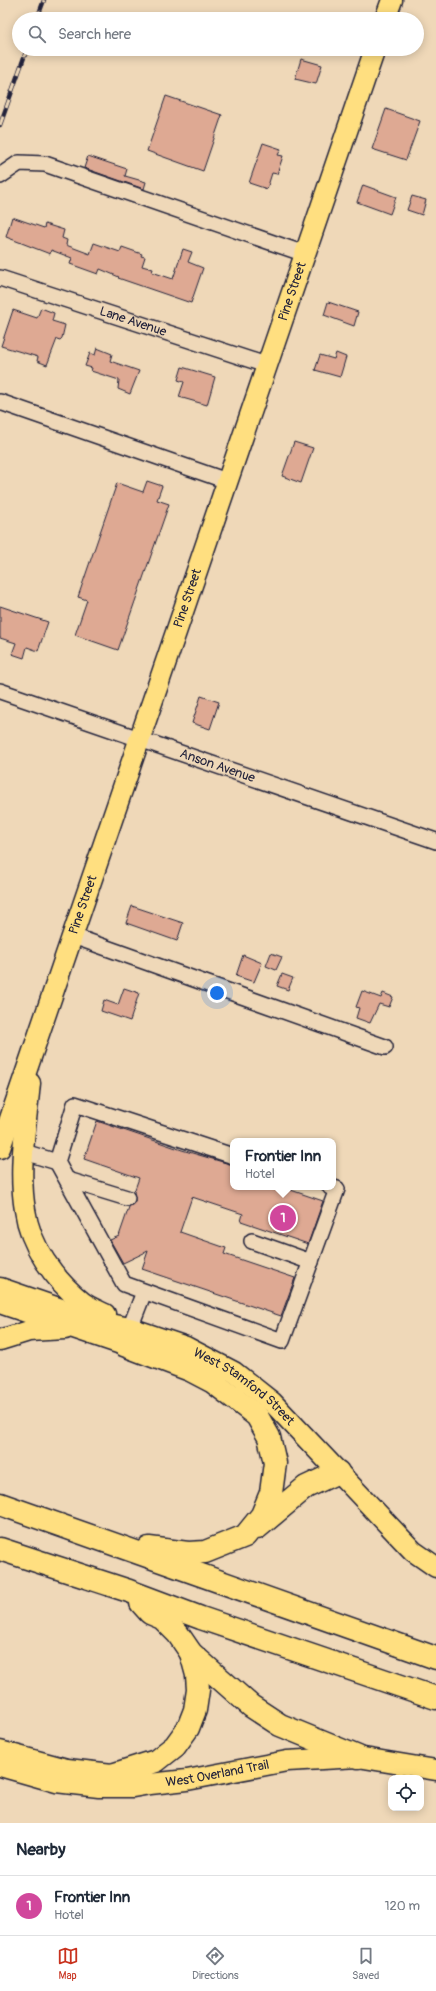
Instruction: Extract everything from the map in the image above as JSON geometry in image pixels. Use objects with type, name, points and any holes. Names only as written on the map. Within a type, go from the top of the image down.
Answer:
[{"type":"highway","points":[[127,1336],[171,1362],[213,1382],[257,1416],[269,1437],[275,1463],[271,1492],[262,1515],[246,1536]]},
{"type":"highway","points":[[112,1544],[188,1553],[200,1552],[220,1547],[246,1536],[269,1520],[306,1487],[338,1472]]},
{"type":"highway","points":[[0,1504],[436,1658]]},
{"type":"highway","points":[[0,1549],[129,1591],[201,1618],[436,1698]]},
{"type":"highway","points":[[129,1591],[150,1612],[162,1618],[178,1634],[191,1653],[251,1706],[280,1725],[358,1757]]},
{"type":"highway","points":[[0,1752],[68,1770],[112,1775],[156,1761],[175,1746],[188,1728],[196,1710],[198,1690],[197,1675],[191,1653]]},
{"type":"main road","points":[[388,12],[392,0]]},
{"type":"main road","name":"Pine Street","points":[[0,1148],[373,56]]},
{"type":"main road","points":[[34,1049],[22,1170],[25,1211],[36,1246],[57,1278],[82,1302],[127,1336]]},
{"type":"main road","name":"West Stamford Street","points":[[0,1288],[99,1322],[127,1336],[186,1347],[234,1372],[272,1402],[413,1551],[436,1567]]},
{"type":"main road","points":[[0,1303],[94,1333]]},
{"type":"main road","points":[[0,1340],[29,1331],[59,1328],[127,1336]]},
{"type":"main road","name":"West Overland Trail","points":[[0,1766],[56,1782],[99,1787],[133,1787],[187,1780],[287,1761],[358,1757],[436,1770]]},
{"type":"street","points":[[0,176],[19,163],[45,164],[305,254]]},
{"type":"street","name":"Lane Avenue","points":[[0,278],[266,365]]},
{"type":"street","points":[[0,402],[227,481]]},
{"type":"street","name":"Anson Avenue","points":[[0,691],[436,841]]},
{"type":"street","points":[[73,936],[385,1047]]},
{"type":"street","points":[[57,1162],[75,1104],[230,1155]]},
{"type":"street","points":[[24,1152],[57,1162],[124,1284],[282,1341],[336,1190]]},
{"type":"street","points":[[68,1180],[127,1198]]},
{"type":"street","points":[[252,1241],[311,1262]]},
{"type":"street","points":[[127,1336],[144,1292]]},
{"type":"building","points":[[301,59],[322,65],[316,84],[295,79]]},
{"type":"building","points":[[166,96],[222,115],[203,171],[147,151]]},
{"type":"building","points":[[386,109],[420,121],[406,160],[372,149]]},
{"type":"building","points":[[263,143],[281,149],[278,155],[283,156],[277,174],[272,173],[267,189],[249,183]]},
{"type":"building","points":[[88,156],[127,169],[125,176],[146,182],[144,189],[84,168]]},
{"type":"building","points":[[363,185],[396,197],[390,214],[357,202]]},
{"type":"building","points":[[412,196],[426,200],[422,215],[407,210]]},
{"type":"building","points":[[12,217],[44,228],[45,224],[64,230],[62,238],[67,240],[66,245],[90,254],[94,243],[120,252],[122,247],[142,254],[141,256],[145,257],[142,266],[153,269],[152,272],[173,279],[183,249],[192,252],[188,262],[203,268],[191,303],[118,278],[119,277],[100,269],[98,274],[70,264],[72,258],[51,250],[50,254],[6,237]]},
{"type":"building","points":[[328,302],[358,312],[354,326],[324,315]]},
{"type":"building","points":[[41,308],[54,313],[52,321],[65,325],[62,338],[60,340],[57,339],[47,365],[37,361],[38,357],[1,346],[13,310],[37,318]]},
{"type":"building","points":[[97,348],[112,354],[110,361],[139,371],[130,394],[118,389],[119,380],[91,371],[92,368],[85,366],[90,353],[95,355]]},
{"type":"building","points":[[336,353],[346,357],[340,377],[315,370],[320,355],[334,359]]},
{"type":"building","points":[[182,367],[215,377],[207,405],[179,397],[184,382],[178,380]]},
{"type":"building","points":[[294,442],[313,448],[301,483],[282,476]]},
{"type":"building","points":[[147,481],[162,486],[157,500],[169,504],[118,650],[75,635],[87,600],[78,597],[117,483],[143,492]]},
{"type":"building","points":[[0,606],[48,622],[38,651],[27,647],[24,658],[12,654],[16,643],[0,638]]},
{"type":"building","points":[[201,696],[219,702],[210,729],[192,723]]},
{"type":"building","points":[[132,906],[183,923],[177,941],[126,923]]},
{"type":"building","points":[[271,953],[282,957],[276,970],[266,966]]},
{"type":"building","points":[[243,955],[262,963],[254,982],[236,976]]},
{"type":"building","points":[[282,974],[293,978],[288,990],[277,986]]},
{"type":"building","points":[[124,988],[139,993],[130,1021],[101,1011],[104,1000],[118,1005]]},
{"type":"building","points":[[362,991],[381,998],[383,993],[393,997],[389,1007],[379,1004],[370,1023],[356,1018],[359,1008],[356,1007]]},
{"type":"building","points":[[97,1121],[182,1150],[230,1164],[230,1190],[291,1190],[323,1201],[308,1244],[241,1221],[243,1214],[192,1197],[180,1232],[226,1248],[224,1254],[295,1278],[281,1316],[142,1269],[148,1251],[123,1263],[110,1240],[119,1236],[129,1207],[135,1201],[134,1192],[139,1178],[84,1159]]},
{"type":"railway","points":[[40,12],[44,0]]},
{"type":"railway","points":[[0,125],[25,56]]},
{"type":"place","name":"Frontier Inn","points":[[283,1218]]}]
